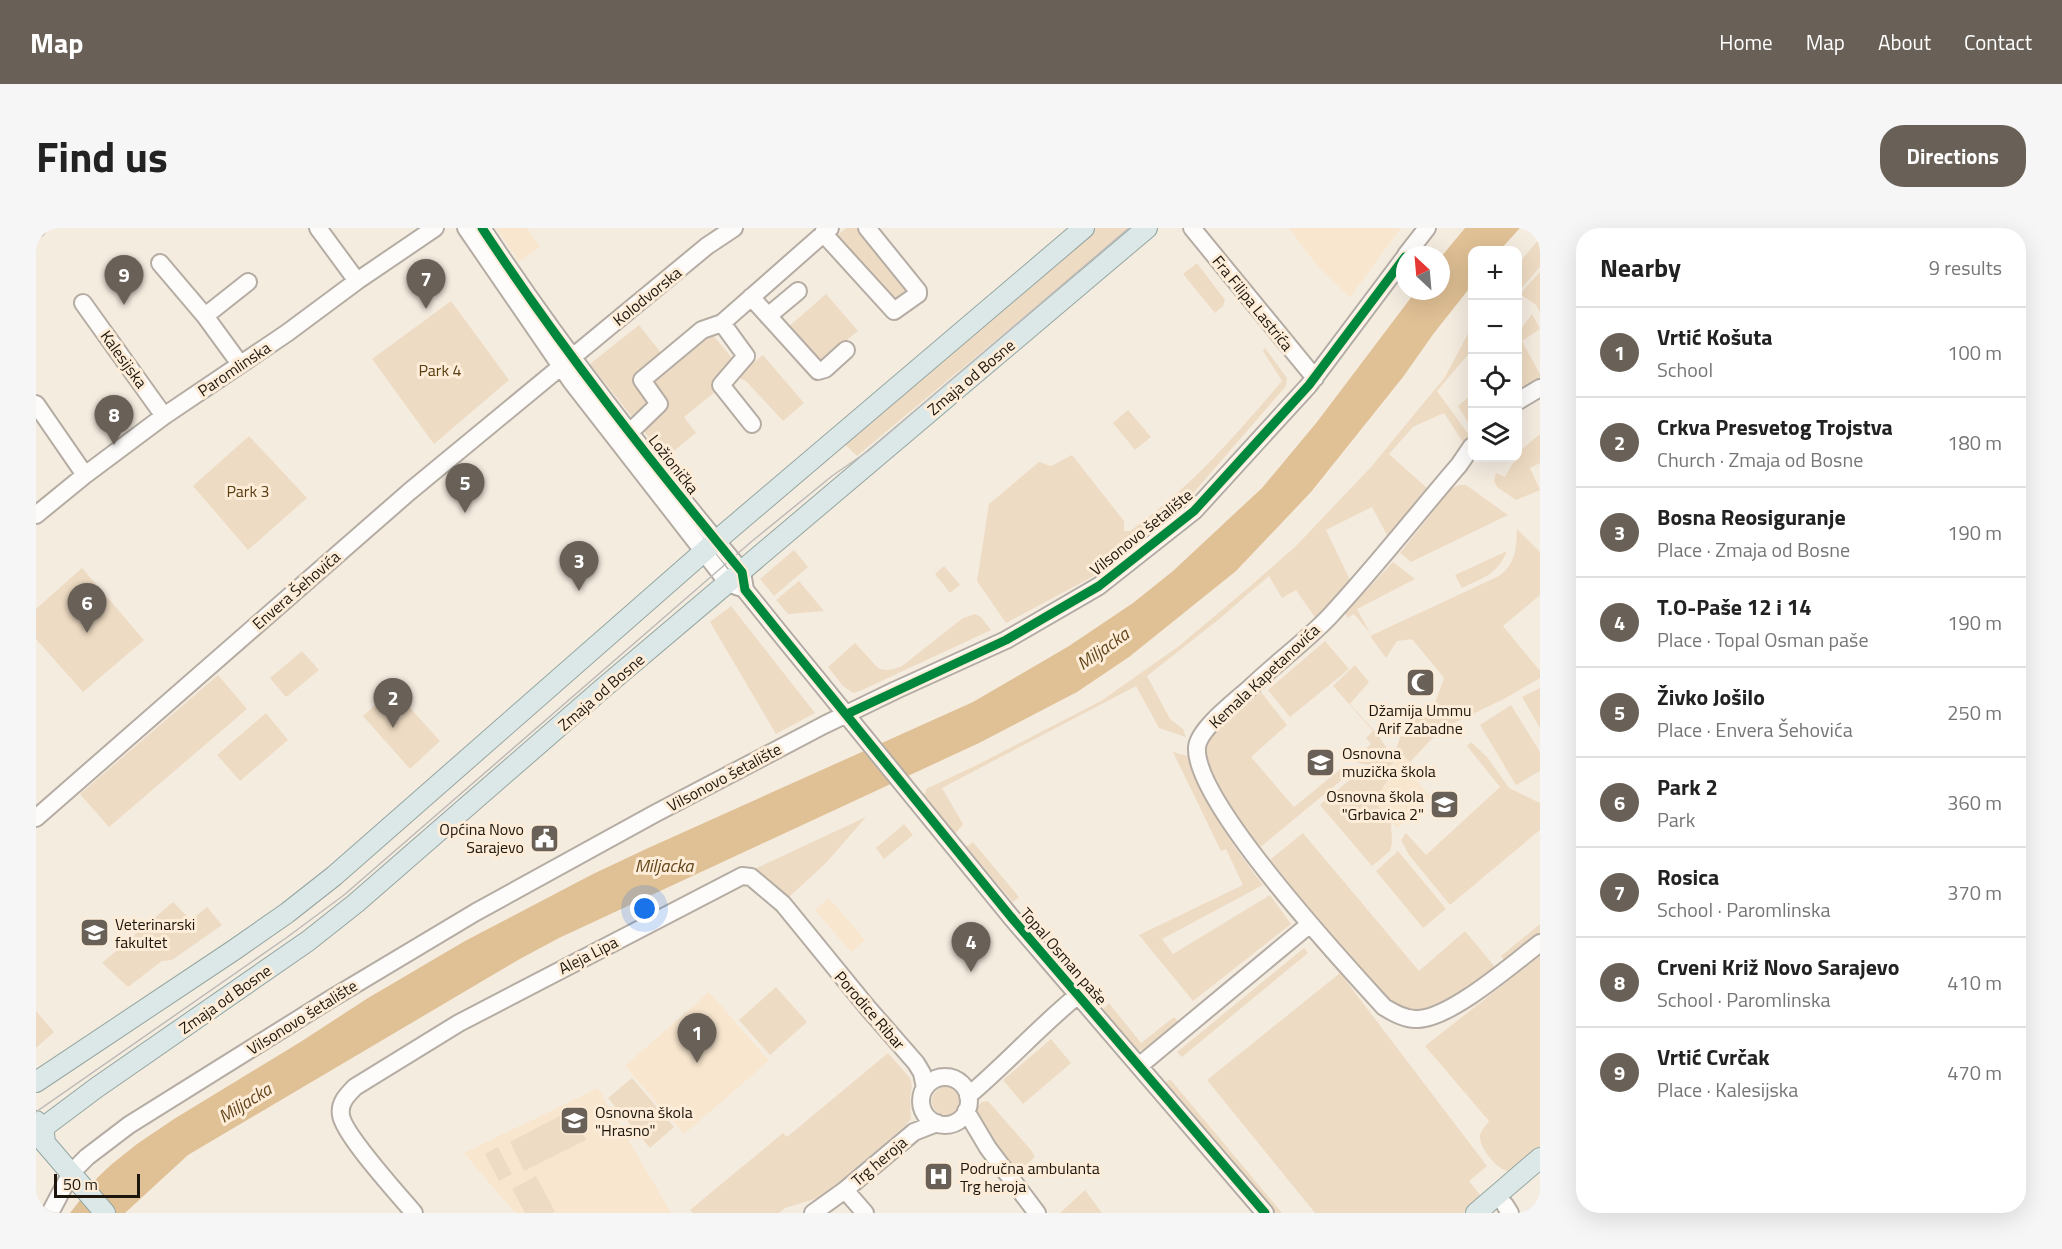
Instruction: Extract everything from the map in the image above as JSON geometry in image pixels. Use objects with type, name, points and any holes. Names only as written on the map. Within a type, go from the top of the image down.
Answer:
[{"type":"main road","points":[[36,1082],[243,944],[334,876],[710,546],[1084,228]]},
{"type":"main road","name":"Zmaja od Bosne","points":[[39,1133],[340,916],[414,855],[602,690],[738,582],[1147,228]]},
{"type":"main road","points":[[39,1133],[105,1213]]},
{"type":"main road","points":[[1476,1213],[1540,1158]]},
{"type":"main road","points":[[1503,1210],[1540,1176]]},
{"type":"street","points":[[318,228],[357,281]]},
{"type":"street","name":"Paromlinska","points":[[36,515],[164,416],[435,228]]},
{"type":"street","name":"Ložionička","points":[[466,228],[566,362],[738,582],[847,714]]},
{"type":"street","name":"Ložionička","points":[[482,228],[566,362],[630,432],[710,546]]},
{"type":"street","name":"Kolodvorska","points":[[566,362],[707,246],[734,228]]},
{"type":"street","points":[[630,432],[659,404],[642,380],[702,330],[722,323],[826,231],[894,311],[918,294],[918,291],[867,228]]},
{"type":"street","name":"Fra Filipa Lastrića","points":[[1192,228],[1315,378]]},
{"type":"street","name":"Vilsonovo šetalište","points":[[1414,246],[1427,228]]},
{"type":"street","points":[[160,263],[205,316],[240,364]]},
{"type":"street","name":"Vilsonovo šetalište","points":[[50,1213],[71,1173],[87,1156],[129,1125],[329,1000],[476,912],[713,783],[847,714],[1006,640],[1099,586],[1194,511],[1315,378],[1396,269]]},
{"type":"street","points":[[205,316],[248,282]]},
{"type":"street","points":[[768,316],[798,291]]},
{"type":"street","points":[[752,297],[818,371],[825,369],[846,350]]},
{"type":"street","name":"Kalesijska","points":[[83,303],[164,416]]},
{"type":"street","points":[[722,323],[746,356],[721,385],[752,424]]},
{"type":"street","name":"Envera Šehovića","points":[[36,818],[409,492],[566,362]]},
{"type":"street","points":[[1522,399],[1540,388]]},
{"type":"street","points":[[36,404],[85,475]]},
{"type":"street","name":"Kemala Kapetanovića","points":[[1468,453],[1328,617],[1200,737],[1197,748],[1200,770],[1229,822],[1310,924],[1384,1007],[1400,1016],[1419,1019],[1437,1014],[1474,994],[1540,943]]},
{"type":"street","name":"Topal Osman paše","points":[[847,714],[959,854],[1077,995],[1265,1213]]},
{"type":"street","name":"Aleja Lipa","points":[[414,1213],[377,1170],[344,1125],[340,1113],[342,1105],[345,1096],[355,1087],[459,1023],[534,982],[742,876],[758,881],[783,904],[824,955]]},
{"type":"street","points":[[1139,1066],[1310,924]]},
{"type":"street","name":"Porodice Ribar","points":[[824,955],[916,1063],[922,1073],[925,1088]]},
{"type":"street","points":[[1036,1213],[987,1148],[963,1103],[952,1078],[934,1079],[925,1088],[921,1099],[931,1119],[944,1125],[963,1103],[1009,1061],[1019,1047],[1077,995]]},
{"type":"street","name":"Porodice Ribar","points":[[916,1063],[944,1077]]},
{"type":"street","name":"Trg heroja","points":[[813,1213],[931,1119]]},
{"type":"street","points":[[844,1190],[865,1213]]},
{"type":"shaded area","points":[[496,228],[527,228],[540,247],[519,262]]},
{"type":"shaded area","points":[[1289,228],[1401,228],[1350,297],[1318,267]]},
{"type":"shaded area","points":[[1403,755],[1413,766],[1408,771],[1431,797],[1397,828],[1374,801],[1389,780],[1388,770]]},
{"type":"shaded area","points":[[829,898],[865,940],[851,952],[815,910]]},
{"type":"shaded area","points":[[709,992],[769,1061],[684,1134],[625,1066]]},
{"type":"shaded area","name":"Osnovna škola \"Hrasno\"","points":[[598,1088],[671,1213],[515,1213],[464,1153]]},
{"type":"green space","points":[[846,228],[857,228],[913,293],[896,308],[834,238]]},
{"type":"green space","points":[[1092,228],[1130,228],[857,456],[842,441]]},
{"type":"green space","points":[[1540,238],[1540,267],[1522,287],[1522,259]]},
{"type":"green space","points":[[1197,263],[1225,300],[1223,306],[1215,313],[1183,274]]},
{"type":"green space","points":[[1540,272],[1540,312],[1536,305],[1522,295],[1522,292]]},
{"type":"green space","points":[[826,294],[858,331],[817,365],[786,329]]},
{"type":"green space","name":"Park 4","points":[[451,301],[509,380],[434,444],[372,359]]},
{"type":"green space","points":[[1532,314],[1540,329],[1522,341],[1522,328]]},
{"type":"green space","points":[[639,325],[672,367],[712,334],[743,371],[763,355],[804,403],[783,421],[746,381],[735,376],[684,417],[696,433],[665,458],[590,364]]},
{"type":"green space","points":[[1468,334],[1468,355],[1437,391],[1468,436],[1463,442],[1444,413],[1413,427],[1389,454],[1428,489],[1387,535],[1372,507],[1326,530],[1351,582],[1316,619],[1296,590],[1282,598],[1269,576],[1147,676],[1170,719],[1183,729],[1186,737],[1159,728],[1136,686],[942,788],[963,824],[956,833],[950,833],[920,798],[926,789],[1101,701],[1179,646],[1295,547],[1371,467],[1445,377]]},
{"type":"green space","points":[[1522,341],[1540,374],[1540,379],[1522,389]]},
{"type":"green space","points":[[1265,348],[1287,378],[1286,386],[1182,506],[1092,577],[1006,623],[977,581],[989,504],[1039,462],[1051,466],[1072,455],[1124,521],[1124,531],[1130,531],[1191,480],[1282,381],[1263,351]]},
{"type":"green space","points":[[1468,397],[1468,422],[1458,406]]},
{"type":"green space","points":[[1128,410],[1151,437],[1135,450],[1113,423]]},
{"type":"green space","points":[[1540,434],[1540,463],[1530,468],[1540,490],[1516,500],[1497,487],[1494,481],[1496,473],[1505,477],[1514,462],[1522,462],[1522,449]]},
{"type":"green space","name":"Park 3","points":[[249,436],[307,498],[248,550],[193,486]]},
{"type":"green space","points":[[1466,485],[1508,515],[1411,562],[1400,553],[1452,488]]},
{"type":"green space","points":[[1517,529],[1540,552],[1540,595],[1503,626],[1540,671],[1540,678],[1502,700],[1441,729],[1410,762],[1402,754],[1395,753],[1400,737],[1411,733],[1417,714],[1430,717],[1444,678],[1412,639],[1397,641],[1386,658],[1370,636],[1499,576],[1509,566],[1514,556]]},
{"type":"green space","points":[[794,550],[808,567],[774,596],[760,579]]},
{"type":"green space","points":[[1507,551],[1494,570],[1462,588],[1455,575]]},
{"type":"green space","points":[[1393,562],[1415,579],[1357,609],[1370,633],[1354,614],[1348,618],[1345,613]]},
{"type":"green space","points":[[944,566],[960,585],[950,593],[935,574]]},
{"type":"green space","points":[[82,568],[144,640],[83,692],[36,639],[36,609]]},
{"type":"green space","points":[[799,581],[824,611],[788,614],[776,600]]},
{"type":"green space","points":[[731,606],[815,713],[776,734],[710,622]]},
{"type":"green space","points":[[975,614],[981,617],[991,630],[860,691],[853,693],[843,686],[828,667],[855,643],[878,668],[887,670],[902,666],[963,618]]},
{"type":"green space","points":[[1325,641],[1349,669],[1290,717],[1268,690]]},
{"type":"green space","points":[[302,651],[319,670],[288,696],[285,696],[270,678]]},
{"type":"green space","points":[[1355,665],[1369,682],[1350,704],[1378,735],[1395,761],[1388,768],[1358,763],[1354,758],[1371,744],[1366,738],[1373,731],[1333,686]]},
{"type":"green space","points":[[218,675],[247,709],[109,827],[80,794]]},
{"type":"green space","points":[[1540,688],[1540,728],[1522,697]]},
{"type":"green space","points":[[393,689],[440,741],[410,769],[363,716]]},
{"type":"green space","points":[[1261,692],[1287,725],[1251,757],[1294,807],[1343,767],[1349,774],[1258,849],[1228,806],[1204,757],[1206,743],[1211,734]]},
{"type":"green space","points":[[1511,705],[1540,752],[1540,771],[1516,785],[1480,725]]},
{"type":"green space","points":[[266,713],[288,740],[240,781],[217,755]]},
{"type":"green space","points":[[1471,742],[1487,757],[1509,788],[1540,803],[1540,830],[1450,905],[1409,855],[1401,840],[1406,833],[1426,855],[1500,787],[1467,746]]},
{"type":"green space","points":[[1173,752],[1188,756],[1202,791],[1220,824],[1263,885],[1162,939],[1173,954],[1270,895],[1291,924],[1193,1001],[1139,935],[1243,885],[1226,849],[1221,851]]},
{"type":"green space","points":[[1360,771],[1386,771],[1391,774],[1374,801],[1391,822],[1392,843],[1390,851],[1372,866],[1320,805]]},
{"type":"green space","points":[[866,817],[827,862],[789,897],[783,898],[750,871]]},
{"type":"green space","points":[[904,824],[913,835],[884,859],[876,848]]},
{"type":"green space","points":[[1303,833],[1419,971],[1465,931],[1496,968],[1448,1002],[1429,1009],[1414,1010],[1383,1003],[1266,863]]},
{"type":"green space","points":[[973,842],[1019,897],[1013,902],[966,847]]},
{"type":"green space","points":[[1398,851],[1446,909],[1423,928],[1376,871]]},
{"type":"green space","points":[[173,902],[191,920],[207,907],[222,925],[172,960],[162,961],[128,987],[102,963]]},
{"type":"green space","points":[[1033,913],[1100,992],[1092,999],[1025,920]]},
{"type":"green space","points":[[1540,924],[1540,935],[1507,963],[1501,956]]},
{"type":"green space","points":[[1304,948],[1308,953],[1182,1057],[1177,1052]]},
{"type":"green space","points":[[1540,956],[1540,1149],[1522,1167],[1510,1172],[1493,1161],[1481,1143],[1481,1134],[1489,1121],[1425,1046]]},
{"type":"green space","points":[[1340,973],[1487,1166],[1469,1181],[1481,1196],[1463,1213],[1315,1213],[1207,1080]]},
{"type":"green space","points":[[776,987],[807,1022],[770,1055],[739,1020]]},
{"type":"green space","points":[[1109,1003],[1141,1043],[1174,1017],[1178,1022],[1143,1050],[1137,1050],[1102,1010]]},
{"type":"green space","points":[[36,1011],[54,1032],[36,1048]]},
{"type":"green space","points":[[1051,1039],[1071,1063],[1023,1104],[1003,1080]]},
{"type":"green space","points":[[888,1053],[910,1078],[912,1086],[911,1119],[821,1197],[785,1208],[779,1213],[693,1213],[690,1210],[783,1133],[787,1137]]},
{"type":"green space","points":[[632,1078],[674,1127],[650,1148],[608,1098]]},
{"type":"green space","points":[[1170,1079],[1282,1213],[1268,1213],[1162,1085]]},
{"type":"green space","points":[[946,1087],[956,1091],[960,1101],[956,1111],[946,1115],[936,1111],[932,1101],[936,1091]]},
{"type":"green space","points":[[988,1101],[1035,1157],[1019,1171],[1014,1170],[972,1112],[982,1102]]},
{"type":"green space","points":[[571,1110],[586,1140],[524,1171],[510,1142]]},
{"type":"green space","points":[[498,1147],[512,1174],[499,1181],[485,1154]]},
{"type":"green space","points":[[536,1176],[555,1212],[525,1213],[512,1189]]},
{"type":"green space","points":[[1085,1190],[1102,1213],[1060,1213]]},
{"type":"water","name":"Miljacka","points":[[1465,228],[1520,228],[1504,246],[1468,246],[1468,290],[1403,377],[1311,492],[1236,571],[1129,657],[1077,692],[979,743],[559,938],[518,960],[188,1155],[125,1213],[70,1213],[98,1177],[137,1144],[368,998],[465,941],[646,849],[973,702],[1069,646],[1133,603],[1173,571],[1262,488],[1317,422],[1409,300],[1450,300],[1450,246]]},
{"type":"tram line","points":[[36,1112],[344,895],[751,542],[832,476],[868,451],[1129,228]]},
{"type":"cycle path","points":[[482,228],[543,317],[607,403],[742,572],[745,590],[1011,917],[1265,1213]]},
{"type":"cycle path","points":[[847,714],[1006,640],[1099,586],[1194,511],[1309,385],[1396,269]]},
{"type":"place","name":"Vrtić Cvrčak","points":[[124,305]]},
{"type":"place","name":"Rosica","points":[[426,309]]},
{"type":"place","name":"Crveni Križ Novo Sarajevo","points":[[114,445]]},
{"type":"place","name":"Živko Jošilo","points":[[465,513]]},
{"type":"place","name":"Bosna Reosiguranje","points":[[579,591]]},
{"type":"place","name":"Park 2","points":[[87,633]]},
{"type":"place","name":"Džamija Ummu Arif Zabadne","points":[[1420,682]]},
{"type":"place","name":"Crkva Presvetog Trojstva","points":[[393,728]]},
{"type":"place","name":"Osnovna muzička škola","points":[[1321,762]]},
{"type":"place","name":"Osnovna škola \"Grbavica 2\"","points":[[1445,805]]},
{"type":"place","name":"Općina Novo Sarajevo","points":[[545,838]]},
{"type":"place","name":"Veterinarski fakultet","points":[[94,933]]},
{"type":"place","name":"T.O-Paše 12 i 14","points":[[971,972]]},
{"type":"place","name":"Vrtić Košuta","points":[[697,1063]]},
{"type":"place","name":"Osnovna škola \"Hrasno\"","points":[[574,1121]]},
{"type":"place","name":"Područna ambulanta Trg heroja","points":[[939,1177]]}]
